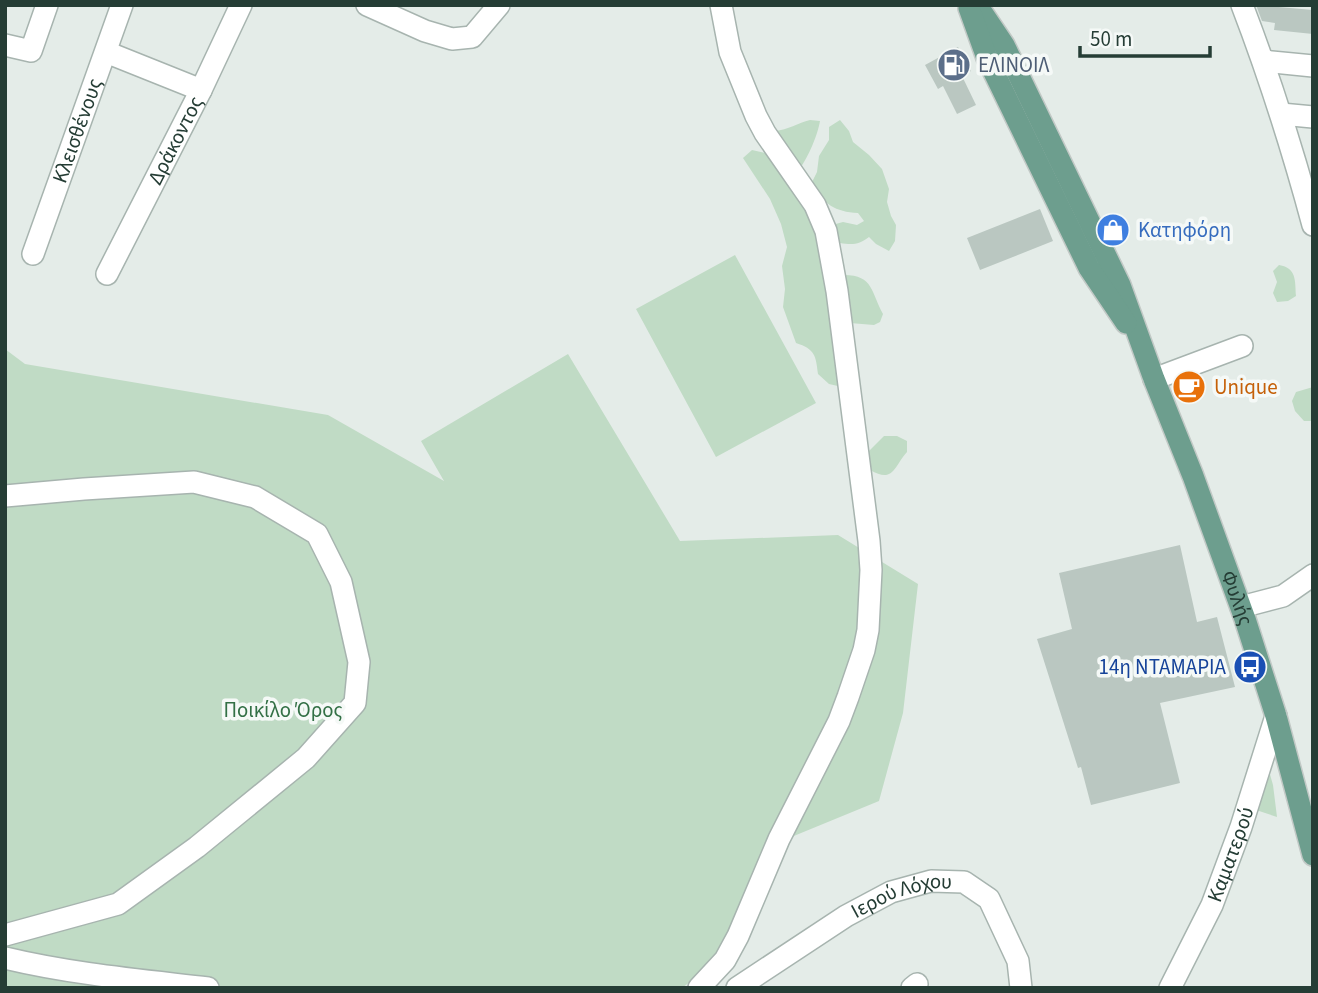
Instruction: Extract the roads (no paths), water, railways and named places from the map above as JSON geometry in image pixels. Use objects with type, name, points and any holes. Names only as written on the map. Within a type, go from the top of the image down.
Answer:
[{"type":"main road","name":"Φυλής","points":[[973,7],[1004,45],[1120,285],[1241,607],[1276,716],[1313,855]]},
{"type":"main road","name":"Φυλής","points":[[973,7],[987,58],[1089,268],[1143,348]]},
{"type":"street","points":[[5,45],[31,51],[47,5]]},
{"type":"street","name":"Κλεισθένους","points":[[33,254],[122,5]]},
{"type":"street","name":"Δράκοντος","points":[[107,274],[241,5]]},
{"type":"street","points":[[367,5],[425,31],[452,39],[472,37],[499,5]]},
{"type":"street","points":[[699,988],[725,960],[738,936],[779,839],[839,721],[864,650],[871,596],[869,541],[838,290],[829,242],[815,205],[756,116],[730,52],[721,5]]},
{"type":"street","points":[[1242,5],[1281,114],[1303,153],[1313,225]]},
{"type":"street","points":[[106,52],[201,90]]},
{"type":"street","points":[[1264,61],[1313,66]]},
{"type":"street","points":[[1281,114],[1313,117]]},
{"type":"street","points":[[1154,379],[1242,346]]},
{"type":"street","points":[[5,496],[194,482],[255,497],[317,534],[341,582],[359,662],[355,703],[306,758],[197,847],[118,904],[5,935]]},
{"type":"street","points":[[1241,607],[1283,596],[1313,575]]},
{"type":"street","name":"Καματερού","points":[[1170,988],[1212,905],[1241,827],[1276,716]]},
{"type":"street","name":"Ιερού Λόχου","points":[[737,988],[846,916],[891,892],[931,881],[964,882],[989,899],[1018,961],[1021,988]]},
{"type":"street","points":[[5,958],[108,977],[208,988]]},
{"type":"place","name":"ΕΛΙΝΟΙΛ","points":[[954,65]]},
{"type":"place","name":"Κατηφόρη","points":[[1113,230]]},
{"type":"place","name":"Unique","points":[[1189,387]]},
{"type":"place","name":"14η ΝΤΑΜΑΡΙΑ","points":[[1250,667]]},
{"type":"park label","name":"Ποικίλο Όρος","points":[[283,710]]}]
